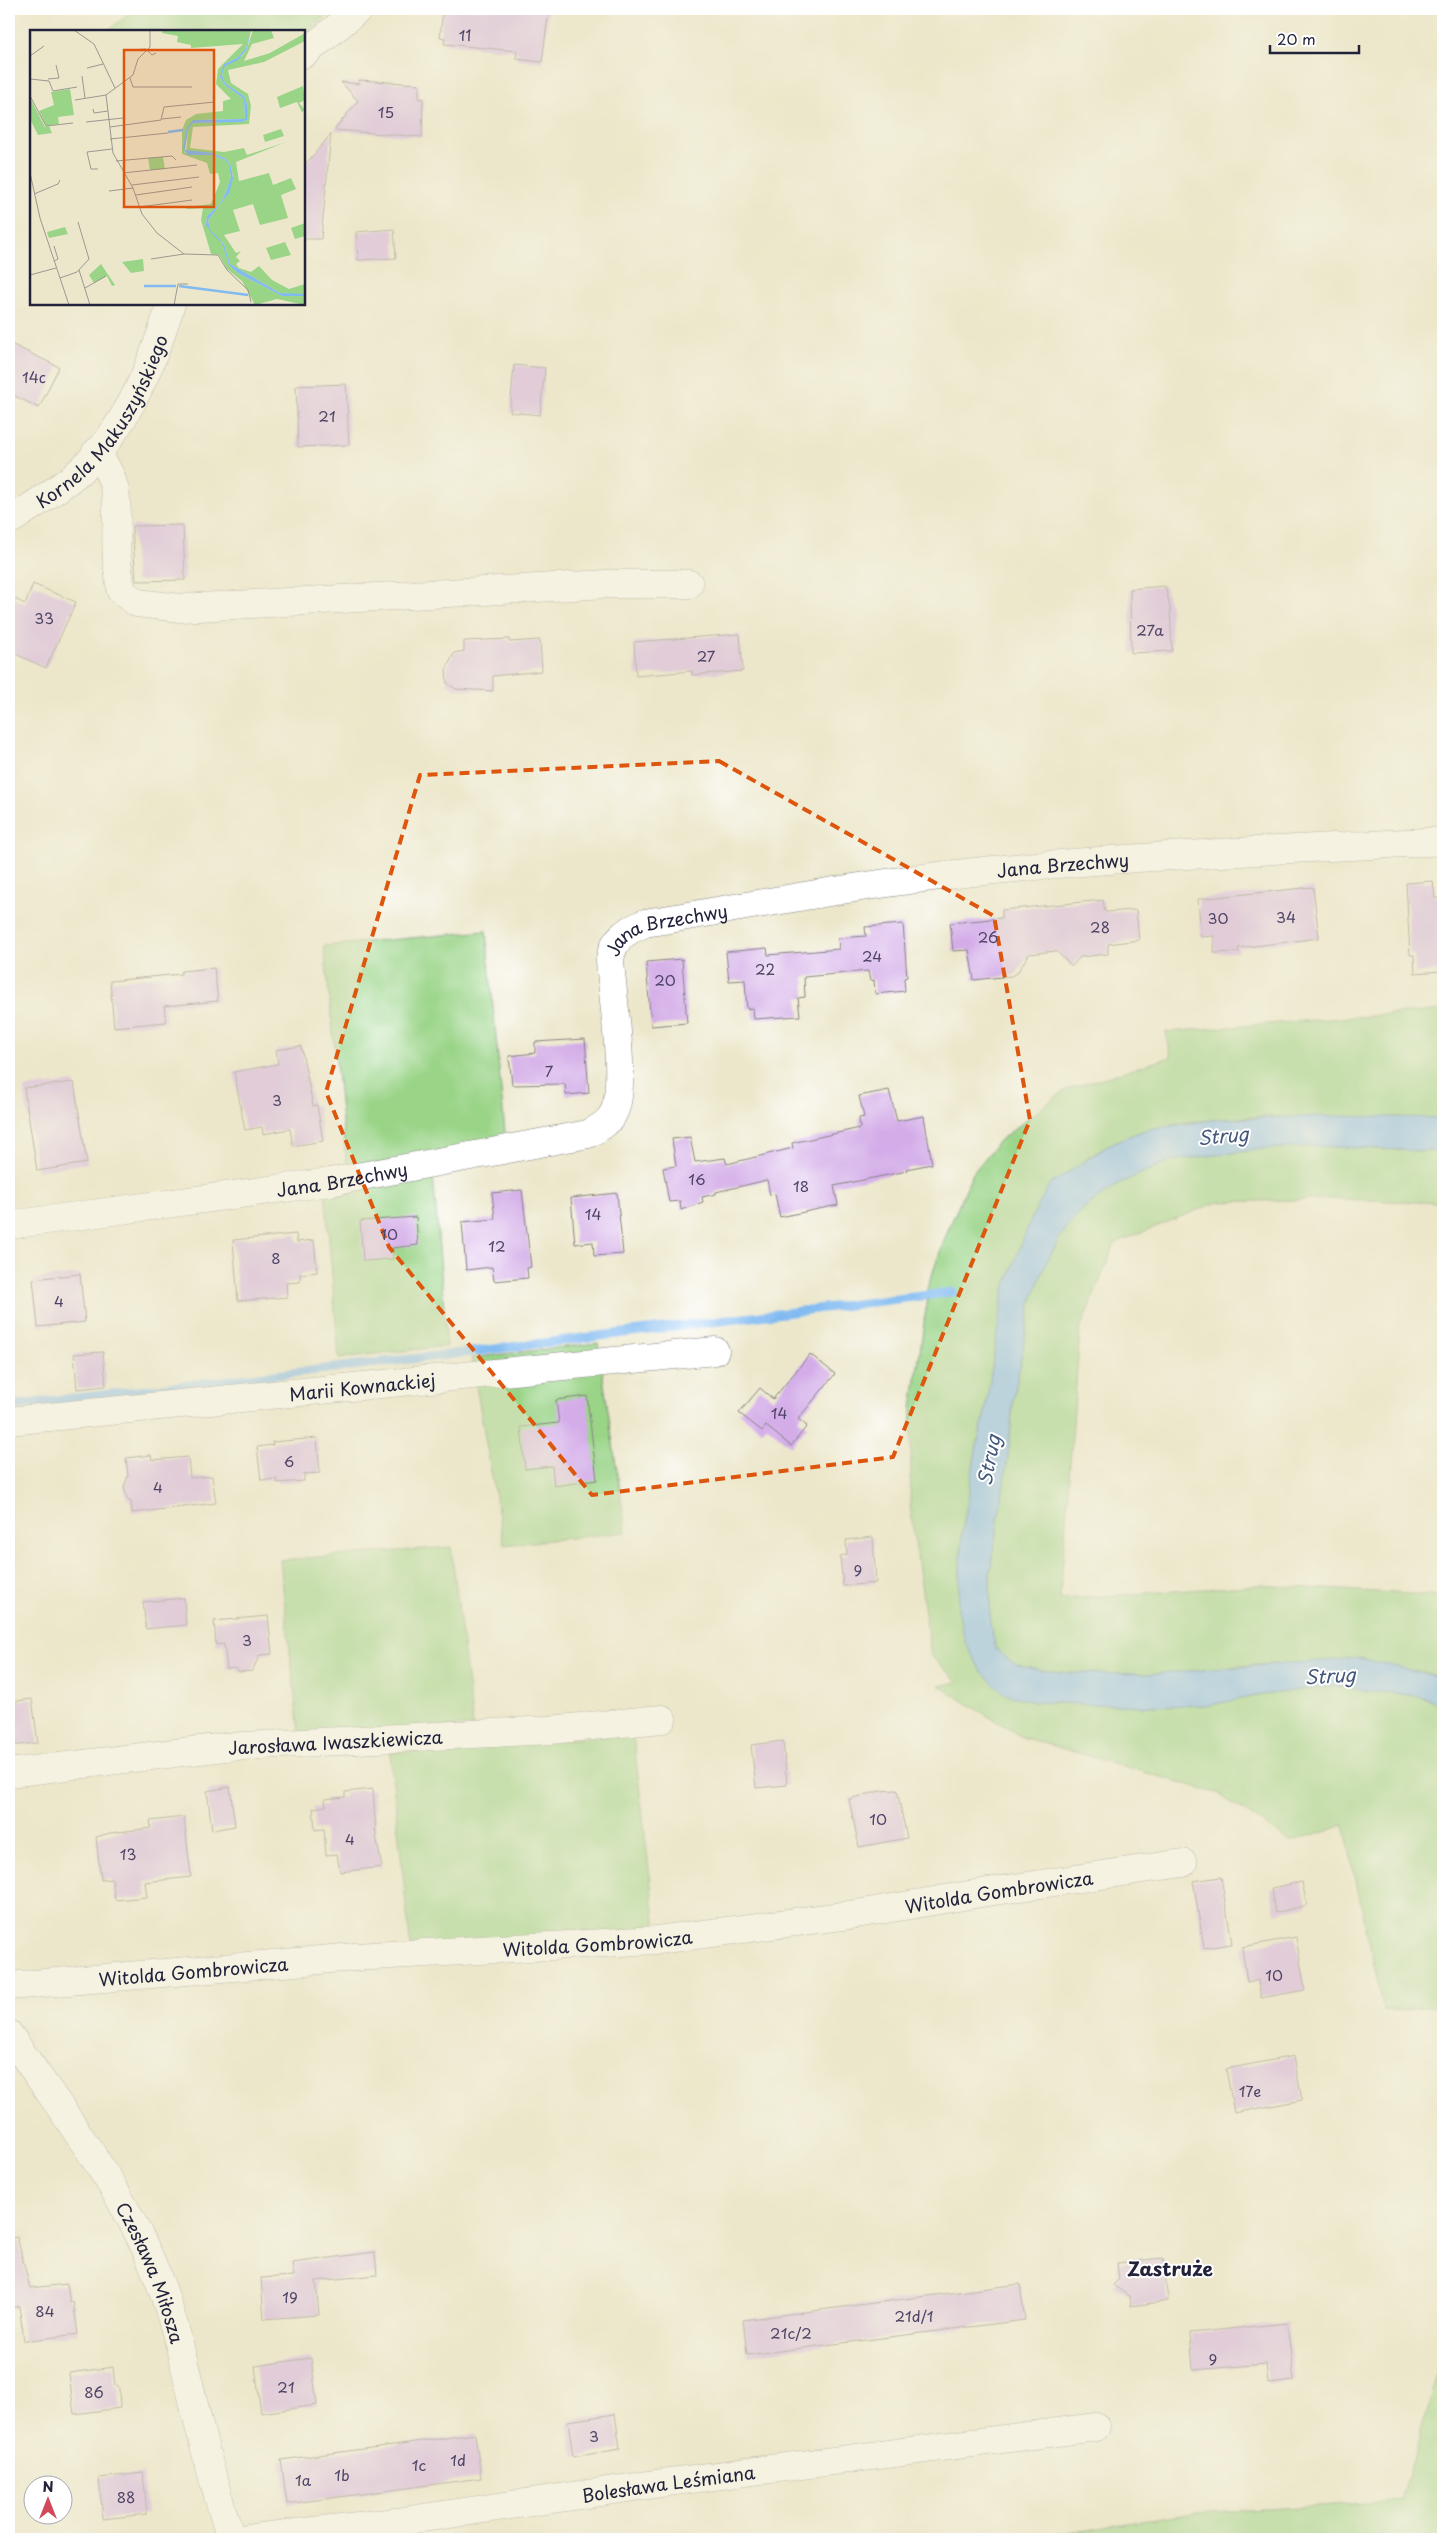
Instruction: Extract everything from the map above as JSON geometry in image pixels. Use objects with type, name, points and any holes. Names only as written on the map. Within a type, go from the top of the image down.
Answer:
[{"type":"street","points":[[305,53],[359,9]]},
{"type":"street","name":"Kornela Makuszyńskiego","points":[[9,520],[40,501],[81,470],[96,452],[132,403],[158,346],[171,305]]},
{"type":"street","points":[[96,452],[109,469],[118,496],[117,559],[121,591],[137,604],[181,608],[607,584],[689,584]]},
{"type":"street","name":"Jana Brzechwy","points":[[9,1225],[330,1182],[588,1134],[605,1125],[614,1112],[618,1096],[620,1076],[610,960],[611,950],[618,938],[645,923],[928,877],[984,870],[1443,841]]},
{"type":"street","name":"Marii Kownackiej","points":[[9,1421],[715,1351]]},
{"type":"street","name":"Jarosława Iwaszkiewicza","points":[[9,1773],[225,1747],[550,1730],[662,1719]]},
{"type":"street","name":"Witolda Gombrowicza","points":[[9,1986],[355,1957],[657,1940],[850,1916],[987,1892],[1183,1863]]},
{"type":"street","name":"Czesława Miłosza","points":[[9,2034],[99,2167],[142,2241],[160,2283],[181,2346],[198,2422],[231,2539]]},
{"type":"street","name":"Bolesława Leśmiana","points":[[241,2539],[395,2522],[669,2482],[1096,2427]]},
{"type":"highlighted area","points":[[719,761],[994,916],[1030,1120],[893,1457],[592,1495],[389,1247],[326,1092],[420,775]]},
{"type":"green space","points":[[136,9],[336,9],[305,33],[305,30],[108,30]]},
{"type":"green space","points":[[486,931],[506,1143],[347,1169],[324,946]]},
{"type":"green space","points":[[1443,1010],[1443,1118],[1252,1117],[1187,1122],[1148,1129],[1114,1142],[1083,1161],[1004,1290],[985,1412],[976,1450],[962,1534],[958,1609],[1034,1702],[1142,1706],[1210,1705],[1262,1695],[1331,1686],[1418,1696],[1443,1705],[1443,2005],[1384,2011],[1344,1825],[1290,1842],[1217,1793],[1022,1737],[939,1686],[958,1682],[931,1656],[910,1506],[912,1408],[927,1302],[927,1289],[948,1230],[973,1173],[999,1141],[1065,1090],[1171,1057],[1166,1032]]},
{"type":"green space","points":[[1319,1146],[1443,1152],[1443,1203],[1341,1199],[1218,1202],[1115,1243],[1080,1329],[1060,1599],[1259,1585],[1443,1596],[1443,1678],[1421,1671],[1293,1663],[1239,1666],[1195,1672],[1147,1674],[1070,1673],[1033,1669],[1014,1664],[996,1649],[990,1624],[990,1572],[1008,1457],[1013,1402],[1031,1303],[1045,1265],[1061,1235],[1082,1209],[1120,1183],[1169,1161],[1262,1149]]},
{"type":"green space","points":[[433,1173],[447,1346],[339,1358],[325,1191]]},
{"type":"green space","points":[[598,1343],[626,1532],[504,1545],[471,1358]]},
{"type":"green space","points":[[451,1547],[473,1726],[299,1734],[280,1560]]},
{"type":"green space","points":[[633,1734],[657,1936],[411,1951],[390,1753]]},
{"type":"green space","points":[[1443,2357],[1443,2539],[1017,2539],[1196,2513],[1401,2501]]},
{"type":"water","name":"Strug","points":[[1336,1116],[1443,1118],[1443,1152],[1319,1146],[1262,1149],[1169,1161],[1120,1183],[1082,1209],[1061,1235],[1045,1265],[1031,1303],[1013,1402],[1008,1457],[990,1572],[990,1624],[996,1649],[1014,1664],[1033,1669],[1070,1673],[1147,1674],[1360,1658],[1443,1678],[1443,1705],[1418,1696],[1331,1686],[1262,1695],[1210,1705],[1142,1706],[1034,1702],[1005,1694],[981,1671],[965,1642],[958,1609],[962,1534],[976,1450],[985,1412],[1004,1290],[1030,1221],[1049,1185],[1114,1142],[1148,1129],[1220,1119]]},
{"type":"building","points":[[443,9],[549,9],[542,62],[516,59],[517,51],[444,44],[445,38],[440,37]]},
{"type":"building","points":[[359,80],[419,84],[419,99],[423,98],[422,137],[334,130],[358,101],[341,82],[359,84]]},
{"type":"building","points":[[331,134],[321,239],[305,239],[305,165]]},
{"type":"building","points":[[394,229],[396,258],[358,260],[356,232]]},
{"type":"building","points":[[9,343],[59,367],[39,408],[9,393]]},
{"type":"building","points":[[514,365],[545,368],[540,415],[510,412]]},
{"type":"building","points":[[346,384],[349,445],[298,447],[296,386]]},
{"type":"building","points":[[183,525],[185,580],[136,581],[132,526]]},
{"type":"building","points":[[33,584],[76,602],[46,668],[9,651],[9,596],[25,604]]},
{"type":"building","points":[[1165,586],[1170,607],[1172,651],[1131,653],[1130,589]]},
{"type":"building","points":[[740,634],[743,671],[692,675],[692,671],[636,676],[634,642]]},
{"type":"building","points":[[509,639],[509,642],[540,640],[542,671],[493,676],[493,691],[456,689],[447,683],[446,670],[454,653],[464,651],[464,641]]},
{"type":"building","points":[[1433,881],[1435,898],[1443,898],[1443,971],[1415,973],[1414,955],[1410,955],[1406,883]]},
{"type":"building","points":[[1313,887],[1319,938],[1238,948],[1239,952],[1214,953],[1214,936],[1201,937],[1198,899]]},
{"type":"building","points":[[1103,900],[1105,912],[1136,910],[1139,940],[1108,944],[1108,954],[1080,957],[1072,966],[1056,951],[1029,954],[1017,973],[1011,976],[974,980],[969,950],[953,951],[950,923],[1002,918],[1002,910]]},
{"type":"building","points":[[903,924],[907,977],[904,978],[905,991],[875,994],[874,980],[870,981],[868,971],[804,977],[805,997],[798,998],[800,1016],[754,1019],[753,1008],[747,1009],[745,980],[729,981],[726,952],[767,948],[768,955],[839,949],[838,938],[866,936],[865,927]]},
{"type":"building","points":[[682,959],[687,1023],[651,1026],[646,962]]},
{"type":"building","points":[[214,968],[218,1001],[164,1006],[166,1022],[114,1027],[110,981],[181,974],[181,971]]},
{"type":"building","points":[[585,1039],[589,1093],[566,1095],[565,1084],[512,1085],[509,1056],[535,1053],[535,1042]]},
{"type":"building","points":[[301,1046],[313,1106],[317,1105],[323,1141],[293,1146],[290,1129],[263,1134],[262,1127],[245,1130],[234,1072],[278,1064],[276,1050]]},
{"type":"building","points":[[74,1082],[87,1163],[37,1171],[24,1088]]},
{"type":"building","points":[[889,1090],[897,1121],[924,1116],[932,1164],[834,1186],[838,1205],[780,1217],[775,1194],[770,1195],[767,1180],[716,1192],[716,1194],[702,1197],[703,1202],[681,1210],[680,1201],[669,1202],[663,1168],[676,1166],[672,1139],[690,1137],[695,1162],[725,1158],[727,1164],[793,1148],[792,1143],[860,1128],[859,1118],[864,1117],[859,1096]]},
{"type":"building","points":[[522,1190],[531,1267],[527,1268],[528,1278],[494,1281],[492,1267],[466,1270],[462,1222],[495,1219],[492,1193]]},
{"type":"building","points":[[617,1193],[623,1254],[594,1256],[593,1242],[575,1244],[571,1198]]},
{"type":"building","points":[[416,1217],[418,1245],[392,1248],[393,1259],[363,1261],[360,1221]]},
{"type":"building","points":[[296,1234],[297,1242],[314,1240],[317,1272],[300,1274],[300,1282],[286,1283],[287,1297],[238,1301],[233,1240]]},
{"type":"building","points":[[80,1274],[85,1322],[38,1327],[33,1279]]},
{"type":"building","points":[[103,1352],[106,1386],[77,1389],[74,1354]]},
{"type":"building","points":[[810,1354],[835,1374],[798,1419],[807,1426],[791,1446],[766,1426],[762,1431],[739,1413],[760,1388],[773,1399]]},
{"type":"building","points":[[587,1396],[597,1480],[554,1486],[552,1466],[525,1469],[521,1427],[559,1423],[556,1400]]},
{"type":"building","points":[[317,1438],[320,1473],[304,1474],[304,1481],[277,1483],[277,1479],[261,1480],[257,1447],[273,1445],[272,1442]]},
{"type":"building","points":[[151,1455],[152,1460],[188,1457],[190,1478],[212,1476],[216,1503],[132,1513],[131,1502],[127,1499],[124,1487],[128,1476],[126,1458]]},
{"type":"building","points":[[873,1537],[876,1583],[843,1586],[840,1556],[847,1555],[846,1540]]},
{"type":"building","points":[[184,1598],[186,1625],[146,1629],[143,1602]]},
{"type":"building","points":[[268,1616],[272,1654],[260,1655],[252,1671],[239,1672],[236,1668],[227,1669],[224,1644],[216,1645],[214,1621]]},
{"type":"building","points":[[32,1699],[38,1743],[9,1746],[9,1702]]},
{"type":"building","points":[[783,1741],[787,1785],[756,1788],[751,1745]]},
{"type":"building","points":[[230,1787],[235,1826],[212,1830],[207,1791]]},
{"type":"building","points":[[373,1789],[376,1836],[382,1867],[340,1872],[337,1854],[326,1855],[324,1829],[315,1830],[313,1808],[326,1806],[325,1799],[345,1797],[345,1792]]},
{"type":"building","points":[[897,1790],[907,1838],[859,1847],[849,1799],[880,1791]]},
{"type":"building","points":[[184,1817],[191,1877],[145,1882],[147,1897],[115,1900],[112,1879],[101,1880],[96,1837],[110,1833],[151,1828],[150,1821]]},
{"type":"building","points":[[1221,1877],[1232,1944],[1204,1948],[1193,1881]]},
{"type":"building","points":[[1302,1882],[1307,1905],[1275,1913],[1271,1888]]},
{"type":"building","points":[[1296,1937],[1305,1990],[1261,1998],[1258,1980],[1247,1982],[1242,1947]]},
{"type":"building","points":[[1294,2056],[1302,2100],[1234,2113],[1226,2069]]},
{"type":"building","points":[[17,2237],[30,2288],[67,2284],[70,2303],[73,2301],[78,2334],[24,2341],[19,2306],[9,2309],[9,2238]]},
{"type":"building","points":[[375,2252],[377,2275],[316,2281],[319,2315],[264,2319],[261,2278],[294,2276],[292,2263]]},
{"type":"building","points":[[1163,2258],[1168,2301],[1131,2306],[1130,2297],[1113,2285],[1119,2279],[1117,2263]]},
{"type":"building","points":[[1020,2284],[1025,2320],[747,2355],[743,2320]]},
{"type":"building","points":[[1287,2323],[1294,2381],[1268,2384],[1266,2364],[1193,2370],[1190,2333]]},
{"type":"building","points":[[311,2358],[317,2405],[261,2413],[255,2366]]},
{"type":"building","points":[[113,2367],[115,2386],[119,2388],[120,2408],[74,2414],[69,2373]]},
{"type":"building","points":[[615,2414],[620,2449],[573,2457],[568,2421]]},
{"type":"building","points":[[475,2434],[481,2478],[287,2504],[281,2460]]},
{"type":"building","points":[[143,2473],[147,2514],[103,2519],[99,2478]]},
{"type":"waterway","points":[[9,1406],[471,1352],[953,1292]]},
{"type":"district","name":"Zastruże","points":[[1170,2268]]}]
